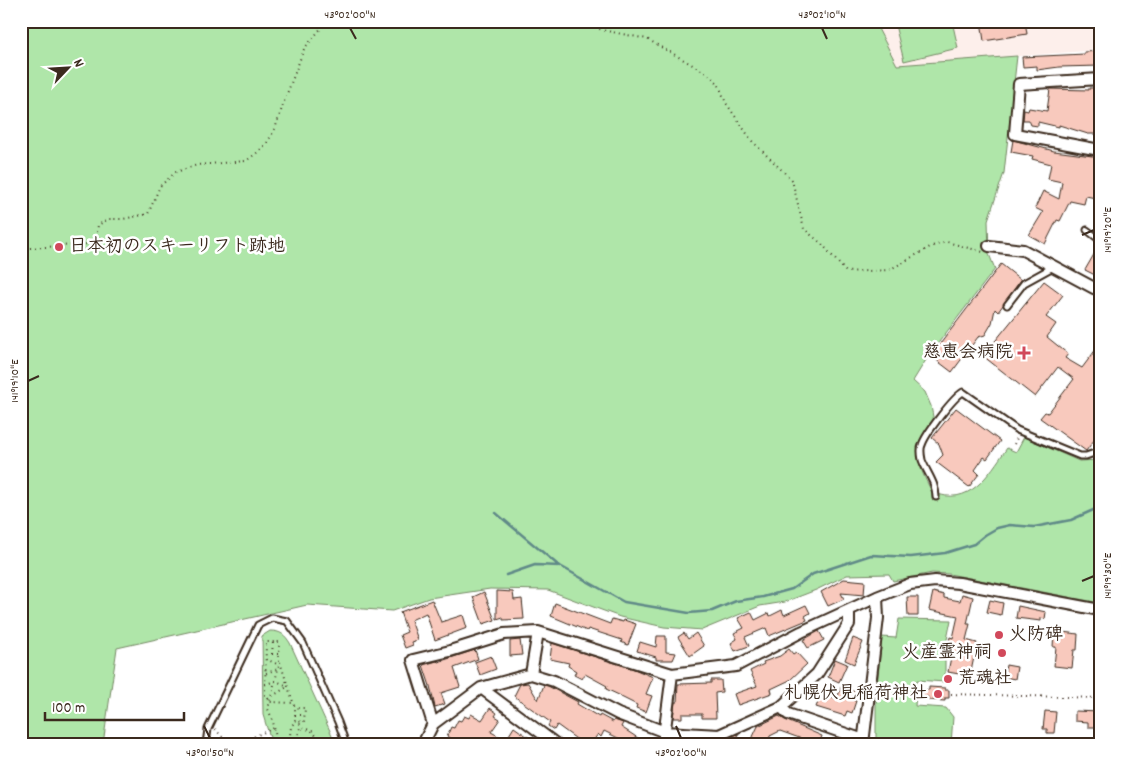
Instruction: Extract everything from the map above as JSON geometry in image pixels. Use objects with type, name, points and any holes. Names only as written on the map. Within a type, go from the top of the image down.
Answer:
[{"type":"street","points":[[1100,79],[1019,84],[1015,134],[1100,150]]},
{"type":"street","points":[[989,246],[1023,250],[1100,290]]},
{"type":"street","points":[[433,724],[413,660],[450,651],[504,634],[538,632],[672,674],[736,666],[801,632],[877,597],[910,584],[935,580],[1100,610]]},
{"type":"street","points":[[780,707],[788,714],[864,742],[878,618],[877,597]]},
{"type":"street","points":[[423,744],[433,724],[481,688],[530,674],[554,680],[618,714],[665,732],[719,735],[780,707],[817,674],[849,624],[849,610]]},
{"type":"street","points":[[530,674],[538,632]]},
{"type":"street","points":[[663,744],[672,674]]},
{"type":"street","points":[[481,688],[556,744]]},
{"type":"lane","points":[[1087,230],[1100,240]]},
{"type":"lane","points":[[1007,305],[1024,283],[1053,266]]},
{"type":"lane","points":[[936,497],[933,482],[922,460],[920,452],[922,443],[958,394],[963,392],[1017,430],[1080,456],[1086,456],[1100,450]]},
{"type":"lane","points":[[206,744],[211,724],[258,625],[272,618],[287,620],[303,644],[346,744]]},
{"type":"path","points":[[21,236],[30,248],[90,244],[96,239],[98,225],[109,219],[123,219],[148,214],[160,186],[176,172],[197,165],[246,161],[262,147],[275,129],[284,99],[304,49],[327,21]]},
{"type":"path","points":[[581,21],[602,30],[647,39],[705,72],[718,83],[726,103],[752,141],[792,180],[804,230],[822,244],[846,272],[888,270],[932,246],[947,242],[982,253],[989,246]]},
{"type":"path","points":[[272,696],[280,660],[279,642],[266,642],[265,695],[269,700],[294,704]]},
{"type":"path","points":[[272,654],[273,642]]},
{"type":"path","points":[[266,654],[280,654]]},
{"type":"path","points":[[266,660],[279,664]]},
{"type":"path","points":[[280,660],[295,708],[295,722],[291,727],[289,744]]},
{"type":"path","points":[[266,674],[278,669]]},
{"type":"path","points":[[265,684],[276,681],[288,686]]},
{"type":"path","points":[[277,744],[268,708],[269,700],[288,686]]},
{"type":"path","points":[[951,694],[1100,698]]},
{"type":"path","points":[[295,708],[305,708],[304,722],[295,722]]},
{"type":"path","points":[[295,715],[305,716]]},
{"type":"path","points":[[296,739],[300,722]]},
{"type":"path","points":[[211,724],[226,741],[246,740],[274,728]]},
{"type":"path","points":[[300,728],[311,730],[319,738]]},
{"type":"path","points":[[289,740],[319,738]]},
{"type":"path","points":[[318,744],[319,738]]},
{"type":"path","points":[[309,739],[310,744]]},
{"type":"shaded area","points":[[874,21],[1100,21],[1100,50],[897,65]]},
{"type":"green space","points":[[21,21],[874,21],[897,65],[1017,56],[1004,173],[988,220],[989,254],[995,269],[929,355],[913,381],[925,392],[931,406],[934,422],[920,442],[918,455],[923,474],[932,492],[945,496],[957,496],[977,486],[993,469],[1007,448],[1016,452],[1024,437],[1079,461],[1100,460],[1100,603],[949,574],[932,573],[893,581],[889,574],[847,575],[785,602],[760,606],[702,630],[664,627],[620,617],[548,590],[490,589],[429,598],[392,611],[307,605],[117,648],[103,744],[21,744]]},
{"type":"green space","points":[[894,21],[952,21],[958,48],[904,61]]},
{"type":"green space","points":[[899,619],[951,620],[945,649],[945,682],[917,680],[915,706],[946,708],[953,717],[951,744],[876,744],[876,696],[882,637],[896,638]]},
{"type":"green space","points":[[270,631],[282,634],[290,643],[336,744],[272,744],[263,715],[262,636]]},
{"type":"building","points":[[981,21],[1025,21],[1027,34],[984,41]]},
{"type":"building","points":[[1100,51],[1100,66],[1059,67],[1037,70],[1037,66],[1023,67],[1022,57],[1085,54],[1085,52]]},
{"type":"building","points":[[1089,88],[1099,88],[1098,134],[1088,134],[1059,125],[1059,127],[1038,122],[1038,126],[1031,125],[1029,120],[1023,120],[1024,110],[1028,111],[1029,108],[1047,111],[1050,89],[1089,90]]},
{"type":"building","points":[[1013,140],[1054,151],[1100,157],[1100,199],[1086,196],[1084,204],[1070,201],[1060,221],[1057,220],[1045,244],[1029,235],[1043,212],[1035,208],[1043,191],[1059,199],[1062,182],[1048,179],[1051,164],[1032,159],[1033,156],[1011,152]]},
{"type":"building","points":[[1100,244],[1100,267],[1095,275],[1085,270]]},
{"type":"building","points":[[1001,264],[1021,280],[998,312],[995,309],[992,323],[985,335],[978,337],[952,372],[931,356]]},
{"type":"building","points":[[1044,281],[1063,295],[1046,317],[1056,324],[1047,337],[1068,354],[1065,358],[1082,368],[1100,344],[1100,432],[1086,451],[1040,418],[1045,412],[1048,413],[1074,379],[1058,367],[1035,397],[983,356]]},
{"type":"building","points":[[956,408],[1000,441],[987,459],[984,457],[975,470],[979,474],[969,487],[936,462],[943,455],[939,444],[932,438]]},
{"type":"building","points":[[844,579],[865,581],[864,595],[841,593],[844,599],[828,606],[821,592]]},
{"type":"building","points":[[497,591],[513,592],[514,600],[522,599],[524,619],[503,620],[503,617],[497,619]]},
{"type":"building","points":[[484,592],[495,620],[483,624],[473,597]]},
{"type":"building","points":[[933,592],[944,595],[944,598],[960,601],[962,594],[973,597],[967,624],[970,624],[966,640],[977,643],[970,676],[948,672],[953,647],[948,646],[950,637],[953,638],[958,616],[929,610]]},
{"type":"building","points":[[907,597],[918,597],[918,616],[908,616]]},
{"type":"building","points":[[432,600],[441,622],[463,615],[467,628],[435,640],[426,613],[411,620],[418,640],[412,642],[413,645],[405,648],[400,635],[407,632],[400,612]]},
{"type":"building","points":[[990,600],[1003,603],[1001,615],[987,612]]},
{"type":"building","points":[[555,603],[610,624],[612,619],[636,624],[628,645],[621,642],[622,640],[588,629],[587,631],[551,616]]},
{"type":"building","points":[[806,605],[810,613],[805,616],[807,620],[769,636],[766,628],[745,637],[749,646],[735,651],[731,643],[737,639],[734,633],[744,628],[738,618],[751,612],[755,620],[769,613],[770,616],[782,610],[784,615]]},
{"type":"building","points":[[1018,606],[1046,612],[1045,619],[1041,618],[1041,621],[1016,618]]},
{"type":"building","points":[[819,631],[824,640],[808,648],[803,640]]},
{"type":"building","points":[[1054,631],[1078,634],[1077,650],[1074,650],[1072,668],[1054,666],[1056,647],[1053,647]]},
{"type":"building","points":[[684,633],[688,639],[696,633],[704,646],[690,656],[678,637]]},
{"type":"building","points":[[657,636],[666,636],[666,652],[676,653],[673,660],[656,660],[656,657],[637,651],[640,642],[656,647]]},
{"type":"building","points":[[853,638],[863,642],[854,664],[845,660]]},
{"type":"building","points":[[520,640],[522,655],[510,656],[510,641]]},
{"type":"building","points":[[552,643],[634,669],[653,677],[646,694],[652,696],[646,712],[636,708],[637,705],[606,689],[607,686],[585,674],[582,679],[574,675],[576,671],[568,666],[569,663],[550,659]]},
{"type":"building","points":[[789,649],[793,654],[796,652],[807,664],[790,680],[771,689],[772,693],[738,705],[734,694],[757,686],[750,671],[764,664],[763,662],[780,656]]},
{"type":"building","points":[[475,650],[478,659],[454,668],[460,687],[441,693],[445,704],[435,707],[423,665]]},
{"type":"building","points":[[491,656],[496,669],[480,675],[475,662]]},
{"type":"building","points":[[835,659],[847,664],[839,682],[828,677]]},
{"type":"building","points":[[1006,665],[1017,667],[1015,679],[1004,677]]},
{"type":"building","points":[[711,680],[721,680],[722,692],[715,693],[716,718],[702,718],[702,714],[682,714],[682,718],[673,718],[675,702],[677,702],[678,684],[711,683]]},
{"type":"building","points":[[528,683],[538,700],[544,685],[548,686],[578,702],[577,704],[599,717],[600,715],[613,722],[614,720],[623,723],[621,727],[647,744],[617,744],[620,739],[604,731],[601,737],[598,734],[591,744],[578,744],[579,741],[557,725],[554,730],[548,726],[550,722],[514,696],[520,684]]},
{"type":"building","points":[[841,687],[856,692],[853,700],[856,701],[852,713],[847,711],[845,716],[816,707],[822,693],[837,699]]},
{"type":"building","points":[[929,687],[949,690],[949,698],[945,698],[945,701],[928,700],[928,697],[920,697],[920,689],[929,690]]},
{"type":"building","points":[[490,708],[497,713],[495,716],[500,719],[491,732],[506,740],[514,727],[538,744],[461,744],[447,736],[451,727],[454,728],[458,720],[461,721],[464,716],[469,718],[471,714],[482,720]]},
{"type":"building","points":[[1045,711],[1056,712],[1054,733],[1047,733],[1047,729],[1043,729]]},
{"type":"building","points":[[1075,711],[1100,712],[1100,727],[1088,727],[1088,722],[1075,721]]},
{"type":"building","points":[[779,716],[822,736],[819,744],[809,744],[801,741],[802,739],[780,731],[770,736],[768,744],[759,744],[751,741],[758,726]]},
{"type":"building","points":[[738,734],[739,744],[726,744],[725,740]]},
{"type":"waterway","points":[[506,575],[535,565],[560,566],[624,602],[689,613],[712,611],[736,601],[763,597],[792,589],[813,574],[871,555],[911,557],[945,553],[974,544],[997,528],[1010,525],[1034,527],[1071,520],[1100,507]]},
{"type":"waterway","points":[[496,513],[558,565]]},
{"type":"place","name":"日本初のスキーリフト跡地","points":[[59,247]]},
{"type":"place","name":"慈恵会病院","points":[[1024,353]]},
{"type":"place","name":"火防碑","points":[[999,635]]},
{"type":"place","name":"火産霊神祠","points":[[1002,653]]},
{"type":"place","name":"荒魂社","points":[[948,679]]},
{"type":"place","name":"札幌伏見稲荷神社","points":[[938,694]]}]
